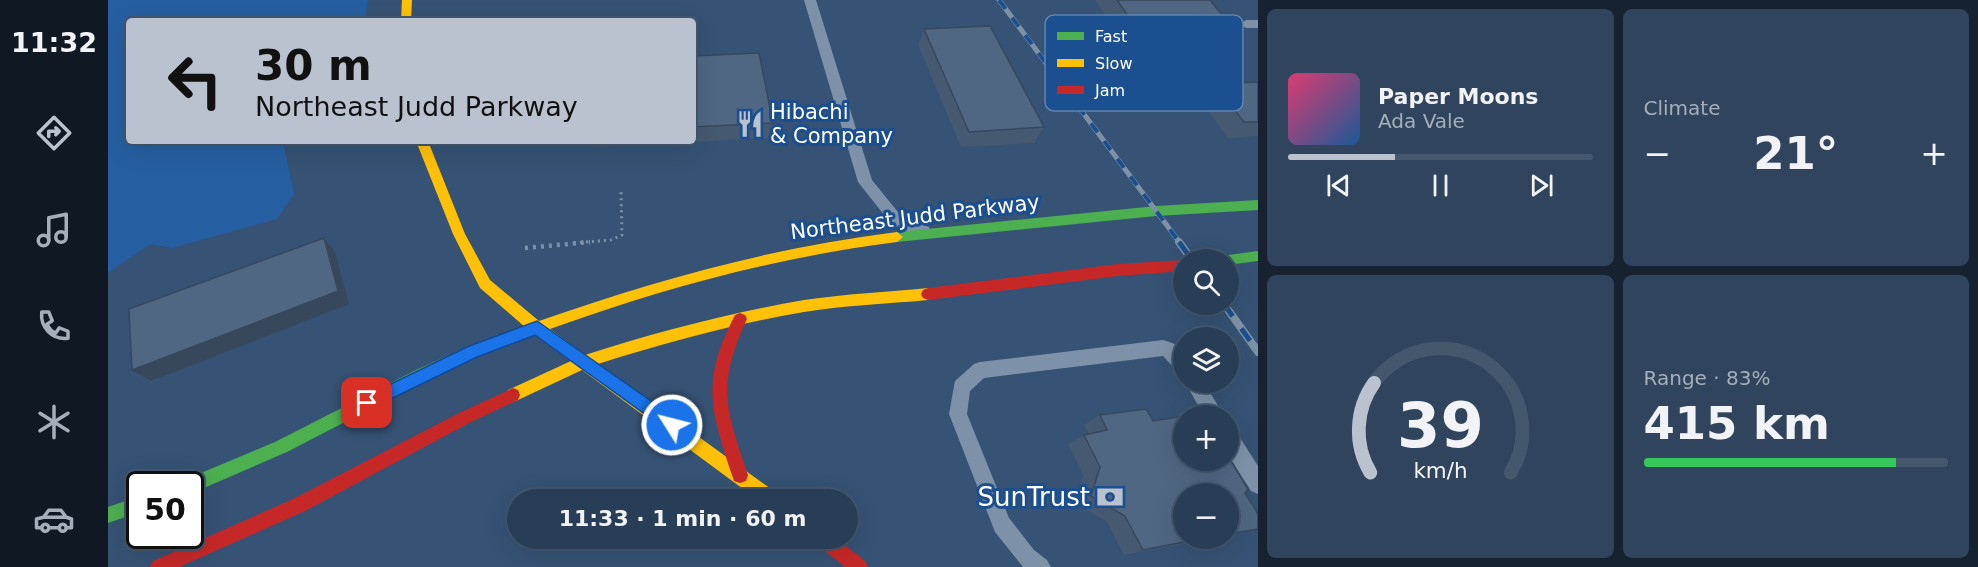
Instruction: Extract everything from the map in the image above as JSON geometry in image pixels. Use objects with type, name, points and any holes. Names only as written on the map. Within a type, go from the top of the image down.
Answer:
[{"type":"main road","points":[[406,18],[407,0]]},
{"type":"main road","points":[[423,144],[459,234],[485,284],[537,328],[758,489]]},
{"type":"main road","name":"Northeast Judd Parkway","points":[[204,480],[281,447],[472,352],[637,294],[777,255],[867,240],[930,233],[1156,211],[1258,205]]},
{"type":"main road","points":[[1239,259],[1258,256]]},
{"type":"main road","points":[[159,567],[299,505],[464,418],[586,362],[655,340],[740,319],[806,306],[922,295],[1118,270],[1173,266]]},
{"type":"main road","points":[[740,319],[726,340],[716,383],[720,410],[740,475]]},
{"type":"main road","points":[[108,515],[126,509]]},
{"type":"main road","points":[[836,549],[859,567]]},
{"type":"lane","points":[[810,0],[866,183],[897,221],[930,233]]},
{"type":"lane","points":[[1030,564],[1002,525],[958,414],[961,387],[980,370],[1163,348],[1173,352]]},
{"type":"lane","points":[[1239,454],[1258,484]]},
{"type":"path","points":[[525,248],[611,240],[622,235],[621,192]]},
{"type":"shaded area","points":[[108,0],[368,0],[365,18],[126,18],[126,144],[284,144],[294,194],[277,219],[172,248],[150,244],[108,273]]},
{"type":"building","points":[[1117,0],[1210,0],[1222,15],[1128,15]]},
{"type":"building","points":[[990,26],[1044,127],[969,132],[924,29]]},
{"type":"building","points":[[759,53],[773,123],[696,127],[696,56]]},
{"type":"building","points":[[1258,82],[1258,122],[1244,122],[1235,111],[1243,111],[1243,83]]},
{"type":"building","points":[[324,238],[338,291],[132,370],[129,309]]},
{"type":"building","points":[[1146,409],[1153,421],[1173,418],[1173,471],[1237,471],[1248,489],[1245,493],[1258,514],[1258,529],[1239,532],[1239,483],[1173,483],[1173,544],[1143,550],[1125,516],[1091,496],[1100,467],[1084,435],[1107,430],[1100,415]]},
{"type":"railway","points":[[999,0],[1045,62]]},
{"type":"railway","points":[[1082,111],[1180,243]]},
{"type":"railway","points":[[1179,242],[1184,249]]},
{"type":"railway","points":[[1232,315],[1258,352]]},
{"type":"traffic: fast","points":[[897,237],[1156,211],[1258,205]]},
{"type":"traffic: fast","points":[[1239,259],[1258,256]]},
{"type":"traffic: fast","points":[[204,480],[281,447],[421,375],[472,352],[531,330]]},
{"type":"traffic: fast","points":[[108,515],[126,509]]},
{"type":"traffic: slow","points":[[406,18],[407,0]]},
{"type":"traffic: slow","points":[[423,144],[459,234],[485,284],[537,328],[757,489]]},
{"type":"traffic: slow","points":[[531,330],[620,299],[711,272],[803,251],[897,237]]},
{"type":"traffic: slow","points":[[513,395],[586,361],[655,340],[740,319],[806,306],[928,294]]},
{"type":"traffic: jam","points":[[928,294],[1118,270],[1173,266]]},
{"type":"traffic: jam","points":[[740,319],[722,360],[719,379],[722,414],[740,475]]},
{"type":"traffic: jam","points":[[159,567],[299,505],[464,418],[513,395]]},
{"type":"traffic: jam","points":[[836,549],[859,567]]},
{"type":"place","name":"Hibachi & Company","points":[[750,124]]},
{"type":"place","name":"SunTrust","points":[[1110,497]]},
{"type":"route","points":[[367,403],[472,352],[537,328],[672,425]]}]
